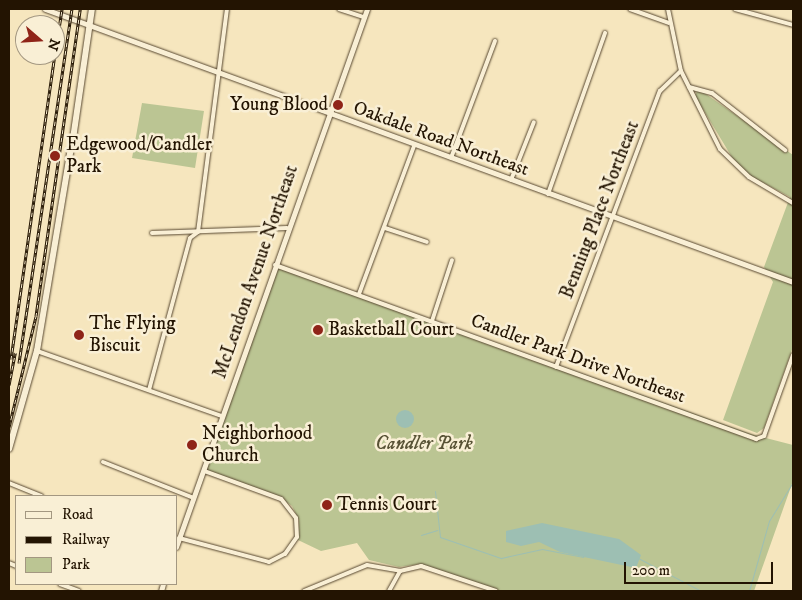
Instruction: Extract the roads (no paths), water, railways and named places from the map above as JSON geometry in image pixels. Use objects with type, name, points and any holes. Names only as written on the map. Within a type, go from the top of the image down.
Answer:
[{"type":"main road","points":[[73,139],[92,9]]},
{"type":"main road","points":[[9,449],[37,351],[70,153]]},
{"type":"street","name":"Oakdale Road Northeast","points":[[45,9],[451,160],[793,282]]},
{"type":"street","points":[[149,390],[190,238],[198,232],[227,9]]},
{"type":"street","points":[[339,9],[364,17]]},
{"type":"street","name":"McLendon Avenue Northeast","points":[[179,538],[204,471],[274,264],[367,9]]},
{"type":"street","points":[[630,9],[669,23]]},
{"type":"street","points":[[668,9],[669,23],[681,71],[726,157],[749,177],[793,203]]},
{"type":"street","points":[[735,9],[793,25]]},
{"type":"street","points":[[548,194],[605,33]]},
{"type":"street","points":[[451,160],[495,41]]},
{"type":"street","name":"Benning Place Northeast","points":[[556,367],[660,91],[681,71]]},
{"type":"street","points":[[689,88],[712,93],[785,150]]},
{"type":"street","points":[[511,180],[534,122]]},
{"type":"street","points":[[359,294],[414,146]]},
{"type":"street","points":[[152,233],[287,228]]},
{"type":"street","points":[[385,228],[427,242]]},
{"type":"street","points":[[432,321],[452,260]]},
{"type":"street","name":"Candler Park Drive Northeast","points":[[274,264],[760,439],[793,355]]},
{"type":"street","points":[[37,351],[222,416]]},
{"type":"street","points":[[103,462],[194,498]]},
{"type":"street","points":[[179,538],[269,562],[285,554],[297,537],[296,518],[280,499],[204,471]]},
{"type":"street","points":[[9,483],[39,495]]},
{"type":"street","points":[[304,591],[312,590],[319,585],[367,565],[400,571]]},
{"type":"street","points":[[388,591],[400,571],[420,566],[496,591]]},
{"type":"street","points":[[63,585],[79,591]]},
{"type":"street","points":[[319,585],[322,591]]},
{"type":"water","points":[[401,410],[409,410],[414,415],[412,426],[401,428],[396,423],[396,415]]},
{"type":"water","points":[[542,523],[619,539],[641,555],[636,568],[560,552],[539,542],[521,546],[506,542],[506,531]]},
{"type":"waterway","points":[[749,591],[769,521],[793,482]]},
{"type":"waterway","points":[[435,491],[440,537],[501,558],[542,549],[583,557]]},
{"type":"waterway","points":[[421,535],[437,530]]},
{"type":"waterway","points":[[638,558],[701,591]]},
{"type":"tunnel","points":[[70,153],[73,139]]},
{"type":"railway","points":[[61,15],[62,9]]},
{"type":"railway","points":[[19,363],[72,9]]},
{"type":"railway","points":[[9,427],[36,316],[80,9]]},
{"type":"railway","points":[[11,359],[54,65]]},
{"type":"railway","points":[[9,385],[15,353]]},
{"type":"place","name":"Young Blood","points":[[338,105]]},
{"type":"place","name":"Edgewood/Candler Park","points":[[55,156]]},
{"type":"place","name":"Basketball Court","points":[[318,330]]},
{"type":"place","name":"The Flying Biscuit","points":[[79,335]]},
{"type":"place","name":"Neighborhood Church","points":[[192,445]]},
{"type":"place","name":"Tennis Court","points":[[327,505]]},
{"type":"park label","name":"Candler Park","points":[[424,444]]}]
